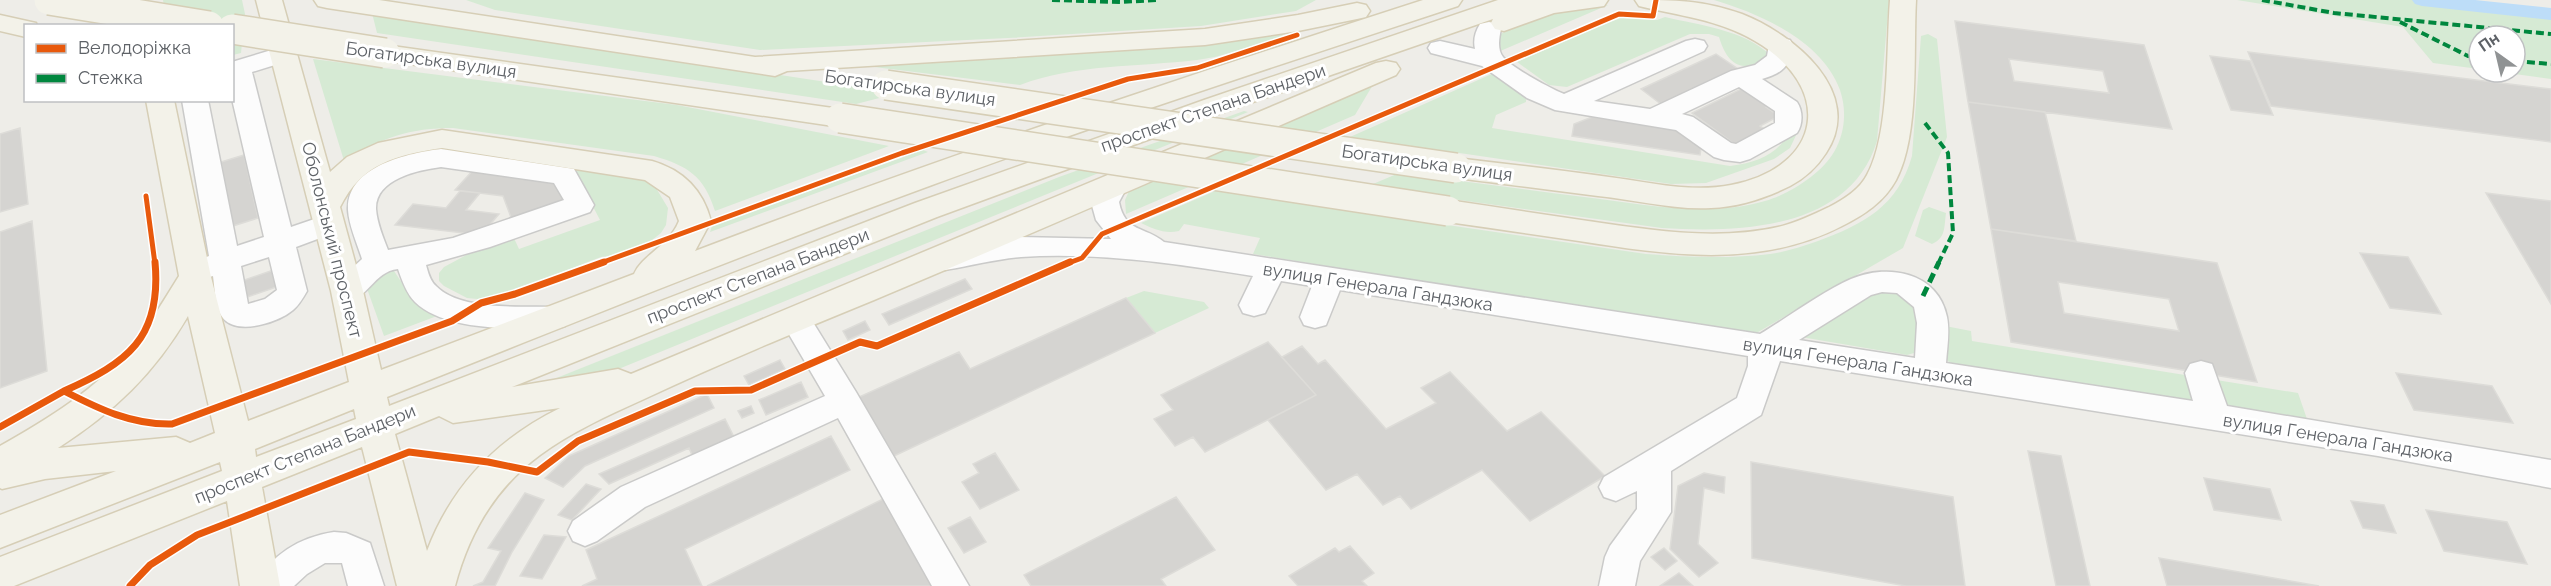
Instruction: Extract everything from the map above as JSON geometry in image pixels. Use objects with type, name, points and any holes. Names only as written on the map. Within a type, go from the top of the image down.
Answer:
[{"type":"main road","points":[[49,0],[197,24]]},
{"type":"main road","points":[[148,0],[151,24]]},
{"type":"main road","name":"Оболонський проспект","points":[[269,0],[347,291],[368,389],[389,421],[384,465],[417,586]]},
{"type":"main road","name":"Богатирська вулиця","points":[[327,0],[886,85],[1456,168],[1673,196],[1711,197],[1742,193],[1767,185],[1792,171],[1810,155],[1822,136],[1825,116],[1820,96]]},
{"type":"main road","points":[[425,0],[467,21]]},
{"type":"main road","points":[[755,65],[1205,37],[1298,24],[1409,0]]},
{"type":"main road","name":"проспект Степана Бандери","points":[[0,532],[629,288],[934,173],[1190,85],[1449,0]]},
{"type":"main road","points":[[435,586],[441,563],[456,526],[472,500],[503,464],[526,445],[556,427],[690,363],[936,261],[1390,67],[1489,29],[1545,2],[1595,0]]},
{"type":"main road","points":[[1648,0],[1685,5],[1712,13],[1738,22],[1781,45],[1811,75],[1820,96]]},
{"type":"main road","name":"Богатирська вулиця","points":[[234,29],[840,118],[1642,240],[1691,244],[1764,242],[1803,233],[1858,204],[1881,179],[1892,152],[1903,0]]},
{"type":"main road","name":"проспект Степана Бандери","points":[[0,574],[926,210],[1214,106],[1545,2]]},
{"type":"main road","points":[[0,23],[24,29]]},
{"type":"main road","points":[[136,102],[169,144]]},
{"type":"main road","points":[[160,102],[169,144],[205,270],[223,445],[243,478],[260,586]]},
{"type":"main road","points":[[327,215],[331,188],[356,165],[380,153],[411,143],[442,139],[512,158],[652,171],[667,177],[680,188],[693,212],[695,221],[693,228],[672,256],[629,288]]},
{"type":"main road","points":[[0,464],[58,429],[125,376],[143,357],[205,270]]},
{"type":"main road","points":[[389,421],[555,395],[629,380],[690,363]]},
{"type":"main road","points":[[0,474],[25,467],[71,461],[223,445]]},
{"type":"street","points":[[1489,29],[1486,42],[1491,60]]},
{"type":"street","points":[[1655,117],[1740,76],[1762,71],[1779,59],[1781,45]]},
{"type":"street","points":[[1564,104],[1695,46]]},
{"type":"street","points":[[1440,48],[1491,60],[1536,92],[1564,104],[1684,123],[1724,151],[1740,153],[1788,127],[1788,108],[1740,76]]},
{"type":"street","points":[[195,102],[205,270],[238,315],[251,316],[280,306],[292,291],[235,68],[285,54]]},
{"type":"street","points":[[1740,76],[1789,86],[1820,96]]},
{"type":"street","points":[[347,291],[378,261],[409,260],[435,254],[579,205],[564,175],[512,158],[422,159],[405,164],[375,183],[365,194],[362,208],[378,261]]},
{"type":"street","name":"вулиця Генерала Гандзюка","points":[[1114,185],[1105,202],[1111,223],[1124,234],[1164,252]]},
{"type":"street","points":[[205,270],[280,242],[327,215]]},
{"type":"street","name":"вулиця Генерала Гандзюка","points":[[936,261],[1019,247],[1049,246],[1164,252],[1329,280],[2214,417],[2551,474]]},
{"type":"street","points":[[409,260],[423,292],[434,302],[466,312],[554,318]]},
{"type":"street","points":[[1254,305],[1271,270]]},
{"type":"street","points":[[1315,316],[1329,280]]},
{"type":"street","points":[[1616,487],[1749,406],[1764,366],[1764,347],[1860,286],[1874,281],[1893,281],[1906,284],[1923,296],[1932,315],[1929,373]]},
{"type":"street","points":[[795,319],[845,401],[951,586]]},
{"type":"street","points":[[2201,373],[2214,417]]},
{"type":"street","points":[[585,531],[633,497],[845,401]]},
{"type":"street","points":[[1617,586],[1623,557],[1654,512],[1654,464]]},
{"type":"street","points":[[273,586],[286,568],[304,557],[325,549],[343,548],[357,554],[366,586]]},
{"type":"green space","points":[[163,0],[242,0],[245,14],[241,53],[234,55],[234,24],[167,24]]},
{"type":"green space","points":[[466,0],[1316,0],[1296,11],[1201,26],[760,50],[495,10]]},
{"type":"green space","points":[[1714,0],[1889,0],[1877,141],[1863,170],[1843,193],[1817,209],[1788,220],[1757,226],[1724,229],[1662,228],[1366,187],[1399,173],[1651,206],[1698,209],[1743,206],[1775,198],[1785,193],[1822,168],[1834,152],[1841,137],[1844,122],[1844,106],[1840,90],[1819,57],[1805,44],[1770,22]]},
{"type":"green space","points":[[2237,0],[2467,0],[2551,9],[2551,79],[2527,76],[2527,24],[2467,24],[2467,67],[2433,63],[2403,27]]},
{"type":"green space","points":[[1579,5],[1608,5],[1498,52],[1498,38],[1502,33],[1560,9]]},
{"type":"green space","points":[[372,13],[899,93],[856,104],[377,33]]},
{"type":"green space","points":[[1620,17],[1657,20],[1665,17],[1721,30],[1749,40],[1771,56],[1768,62],[1743,66],[1731,60],[1719,37],[1709,34],[1690,34],[1567,87],[1549,85],[1517,62]]},
{"type":"green space","points":[[1285,32],[1282,37],[1208,58],[1063,73],[1020,85],[850,64]]},
{"type":"green space","points":[[1928,34],[1937,39],[1947,137],[1903,248],[1753,335],[1253,254],[1260,238],[1184,224],[1179,231],[1164,231],[1141,223],[1215,191],[1646,254],[1723,257],[1782,252],[1850,228],[1877,211],[1898,188],[1912,156],[1921,36]]},
{"type":"green space","points":[[313,59],[677,105],[889,146],[715,211],[706,189],[693,174],[676,164],[654,156],[453,128],[423,130],[396,136],[370,147],[345,164]]},
{"type":"green space","points":[[1494,73],[1526,97],[1526,102],[1496,115],[1492,128],[1730,166],[1756,160],[1776,149],[1790,132],[1802,107],[1799,129],[1790,148],[1774,159],[1706,183],[1671,184],[1350,137]]},
{"type":"green space","points":[[1374,83],[1355,115],[1126,214],[1125,200],[1130,189]]},
{"type":"green space","points":[[1244,111],[1248,112],[621,368],[534,387],[1059,177]]},
{"type":"green space","points":[[923,150],[928,152],[710,232],[712,226]]},
{"type":"green space","points":[[574,170],[644,177],[656,188],[668,208],[666,225],[661,233],[642,248],[630,253],[601,257],[488,300],[467,298],[439,281],[439,273],[444,267],[498,238],[513,236],[519,249],[600,220]]},
{"type":"green space","points":[[1929,207],[1946,213],[1942,235],[1937,242],[1932,244],[1915,236],[1923,210]]},
{"type":"green space","points":[[392,268],[414,301],[437,316],[384,336],[365,283]]},
{"type":"green space","points":[[1886,287],[1917,300],[1921,351],[1907,355],[1801,337],[1867,293]]},
{"type":"green space","points":[[1144,291],[1204,302],[1209,308],[1155,333],[1126,298]]},
{"type":"green space","points":[[1940,325],[1971,331],[1972,341],[2298,393],[2307,419],[1953,364],[1941,357]]},
{"type":"building","points":[[1955,21],[2144,45],[2172,129],[1968,102]],"holes":[[[2009,59],[2103,71],[2109,93],[2014,81]]]},
{"type":"building","points":[[2248,52],[2467,79],[2467,84],[2510,84],[2551,89],[2551,142],[2271,106]]},
{"type":"building","points":[[1716,54],[1738,69],[1662,105],[1641,89]]},
{"type":"building","points":[[2210,56],[2250,61],[2273,115],[2231,110]]},
{"type":"building","points":[[1749,85],[1775,102],[1766,107],[1779,116],[1760,126],[1766,130],[1736,145],[1692,113]]},
{"type":"building","points":[[1968,102],[2045,112],[2076,241],[1991,229]]},
{"type":"building","points":[[1592,117],[1689,130],[1702,141],[1700,155],[1572,136],[1574,124]]},
{"type":"building","points":[[20,128],[28,204],[0,212],[0,134]]},
{"type":"building","points":[[244,155],[258,218],[233,226],[221,162]]},
{"type":"building","points":[[475,168],[561,179],[570,200],[512,220],[503,196],[455,190]]},
{"type":"building","points":[[460,191],[480,193],[466,210],[499,214],[481,235],[395,225],[413,204],[446,208]]},
{"type":"building","points":[[2486,193],[2551,201],[2551,304]]},
{"type":"building","points":[[32,221],[47,371],[0,388],[0,232]]},
{"type":"building","points":[[1991,229],[2217,263],[2257,382],[2011,342]],"holes":[[[2058,282],[2169,299],[2179,331],[2064,313]]]},
{"type":"building","points":[[2360,253],[2408,257],[2441,314],[2390,308]]},
{"type":"building","points":[[282,267],[285,284],[236,301],[233,284]]},
{"type":"building","points":[[965,279],[972,289],[889,325],[882,314]]},
{"type":"building","points":[[1126,298],[1155,333],[894,456],[859,397],[959,352],[970,369]]},
{"type":"building","points":[[865,321],[870,330],[848,340],[843,331]]},
{"type":"building","points":[[1268,342],[1316,395],[1205,452],[1193,437],[1175,446],[1154,419],[1173,410],[1161,395]]},
{"type":"building","points":[[1302,346],[1318,364],[1325,360],[1386,429],[1436,403],[1421,388],[1450,372],[1507,431],[1541,412],[1605,476],[1530,521],[1482,470],[1411,509],[1400,496],[1383,505],[1357,474],[1326,490],[1268,420],[1316,395],[1282,357]]},
{"type":"building","points":[[780,360],[785,369],[749,385],[744,376]]},
{"type":"building","points":[[2396,373],[2492,386],[2513,423],[2414,410]]},
{"type":"building","points":[[801,382],[808,397],[766,415],[759,400]]},
{"type":"building","points":[[707,394],[714,408],[585,466],[563,487],[545,478],[569,456]]},
{"type":"building","points":[[751,406],[754,413],[742,418],[738,411]]},
{"type":"building","points":[[725,419],[737,443],[695,462],[689,448],[609,484],[599,474]]},
{"type":"building","points":[[831,436],[850,470],[685,549],[702,586],[582,586],[597,579],[586,550]]},
{"type":"building","points":[[2028,451],[2061,456],[2090,586],[2056,586]]},
{"type":"building","points":[[995,453],[1019,490],[980,509],[962,482],[979,473],[973,464]]},
{"type":"building","points":[[1751,462],[1953,497],[1965,586],[1906,586],[1752,558]]},
{"type":"building","points":[[1704,473],[1725,477],[1724,493],[1704,488],[1698,544],[1718,563],[1699,577],[1670,549],[1678,486]]},
{"type":"building","points":[[2204,478],[2270,489],[2281,520],[2214,510]]},
{"type":"building","points":[[586,484],[601,489],[572,520],[558,515]]},
{"type":"building","points":[[525,493],[544,500],[512,552],[495,586],[473,586],[483,582],[501,551],[488,548]]},
{"type":"building","points":[[1176,497],[1215,550],[1161,579],[1166,586],[1031,586],[1024,575]]},
{"type":"building","points":[[885,498],[937,586],[707,586]]},
{"type":"building","points":[[2351,501],[2384,505],[2396,533],[2363,528]]},
{"type":"building","points":[[2426,510],[2507,522],[2527,564],[2444,551]]},
{"type":"building","points":[[970,517],[986,542],[964,553],[948,528]]},
{"type":"building","points":[[544,535],[566,537],[542,579],[520,576]]},
{"type":"building","points":[[1350,546],[1374,573],[1362,581],[1367,586],[1298,586],[1289,576],[1335,548],[1339,552]]},
{"type":"building","points":[[1664,548],[1677,561],[1665,570],[1651,557]]},
{"type":"building","points":[[2159,558],[2319,586],[2167,586]]},
{"type":"building","points":[[1679,573],[1693,586],[1660,586]]},
{"type":"waterway","points":[[2422,0],[2551,14]]},
{"type":"marked path","points":[[1052,0],[1120,2],[1157,0]]},
{"type":"marked path","points":[[2262,0],[2334,13],[2551,34]]},
{"type":"marked path","points":[[2400,22],[2467,56]]},
{"type":"marked path","points":[[2527,62],[2551,64]]},
{"type":"marked path","points":[[1923,296],[1953,233],[1948,153],[1925,123]]},
{"type":"cycle path","points":[[130,586],[150,565],[197,535],[409,452],[488,462],[537,472],[578,441],[695,391],[751,390],[860,342],[877,346],[1082,258],[1102,234],[1619,14],[1653,16],[1656,0]]},
{"type":"cycle path","points":[[0,427],[64,391],[102,410],[130,420],[172,424],[452,321],[481,303],[515,294],[588,266],[612,260],[650,243],[902,153],[1128,79],[1197,68],[1297,35]]},
{"type":"cycle path","points":[[64,391],[110,369],[130,352],[144,334],[152,313],[156,268],[146,196]]}]
